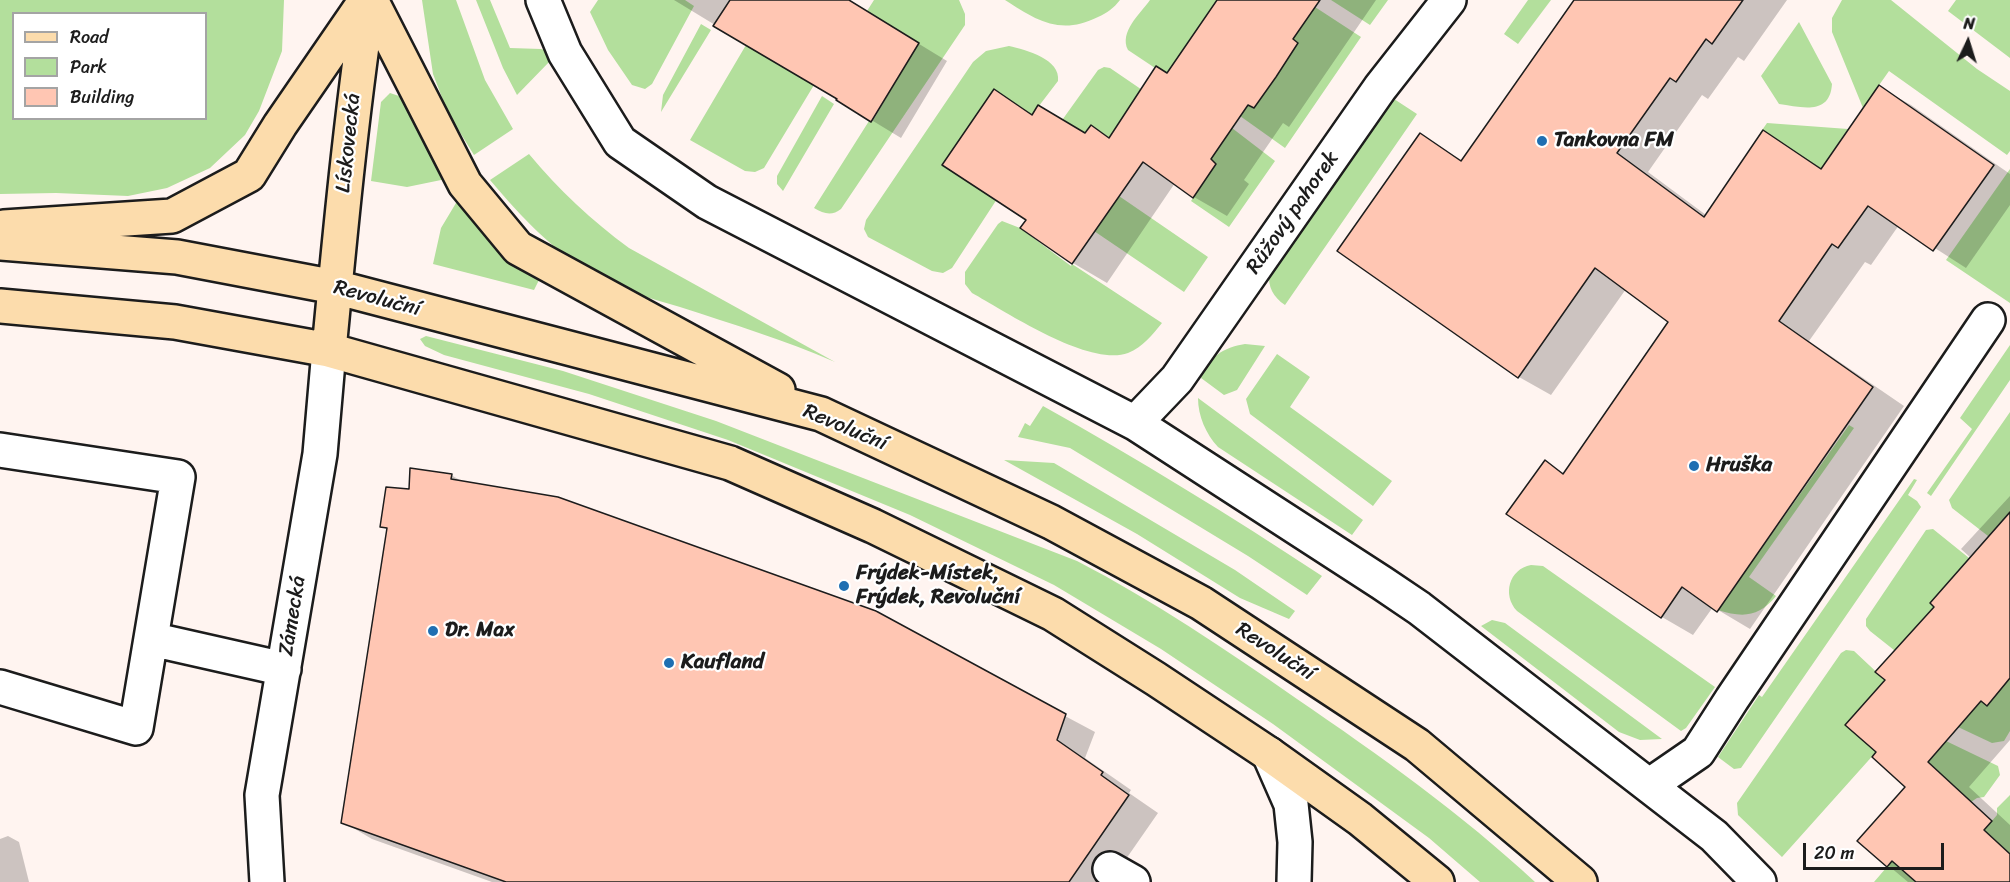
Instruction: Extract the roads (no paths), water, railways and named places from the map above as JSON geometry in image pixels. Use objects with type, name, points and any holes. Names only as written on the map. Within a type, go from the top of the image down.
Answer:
[{"type":"main road","points":[[0,227],[172,216],[249,175],[280,125],[369,0],[465,184],[519,248],[821,414]]},
{"type":"main road","name":"Lískovecká","points":[[329,350],[354,96],[369,0]]},
{"type":"main road","name":"Revoluční","points":[[0,243],[177,257],[335,287],[821,414],[1051,522],[1201,603],[1417,745],[1580,882]]},
{"type":"main road","points":[[0,306],[175,322],[329,350],[730,463],[873,526],[1053,614],[1269,754],[1360,819],[1437,882]]},
{"type":"street","points":[[543,0],[565,53],[620,142],[708,202],[1135,423],[1419,608],[1714,836],[1759,882]]},
{"type":"street","name":"Růžový pahorek","points":[[1135,423],[1177,379],[1380,88],[1449,0]]},
{"type":"street","points":[[1650,785],[1698,752],[1988,320]]},
{"type":"street","name":"Zámecká","points":[[267,882],[262,795],[320,454],[329,350]]},
{"type":"street","points":[[0,450],[178,477],[136,728],[0,687]]},
{"type":"street","points":[[151,639],[284,669]]},
{"type":"street","points":[[1269,754],[1291,804],[1295,842],[1293,882]]},
{"type":"place","name":"Tankovna FM","points":[[1542,141]]},
{"type":"place","name":"Hruška","points":[[1694,466]]},
{"type":"place","name":"Frýdek-Místek, Frýdek, Revoluční","points":[[844,586]]},
{"type":"place","name":"Dr. Max","points":[[433,631]]},
{"type":"place","name":"Kaufland","points":[[669,663]]}]
